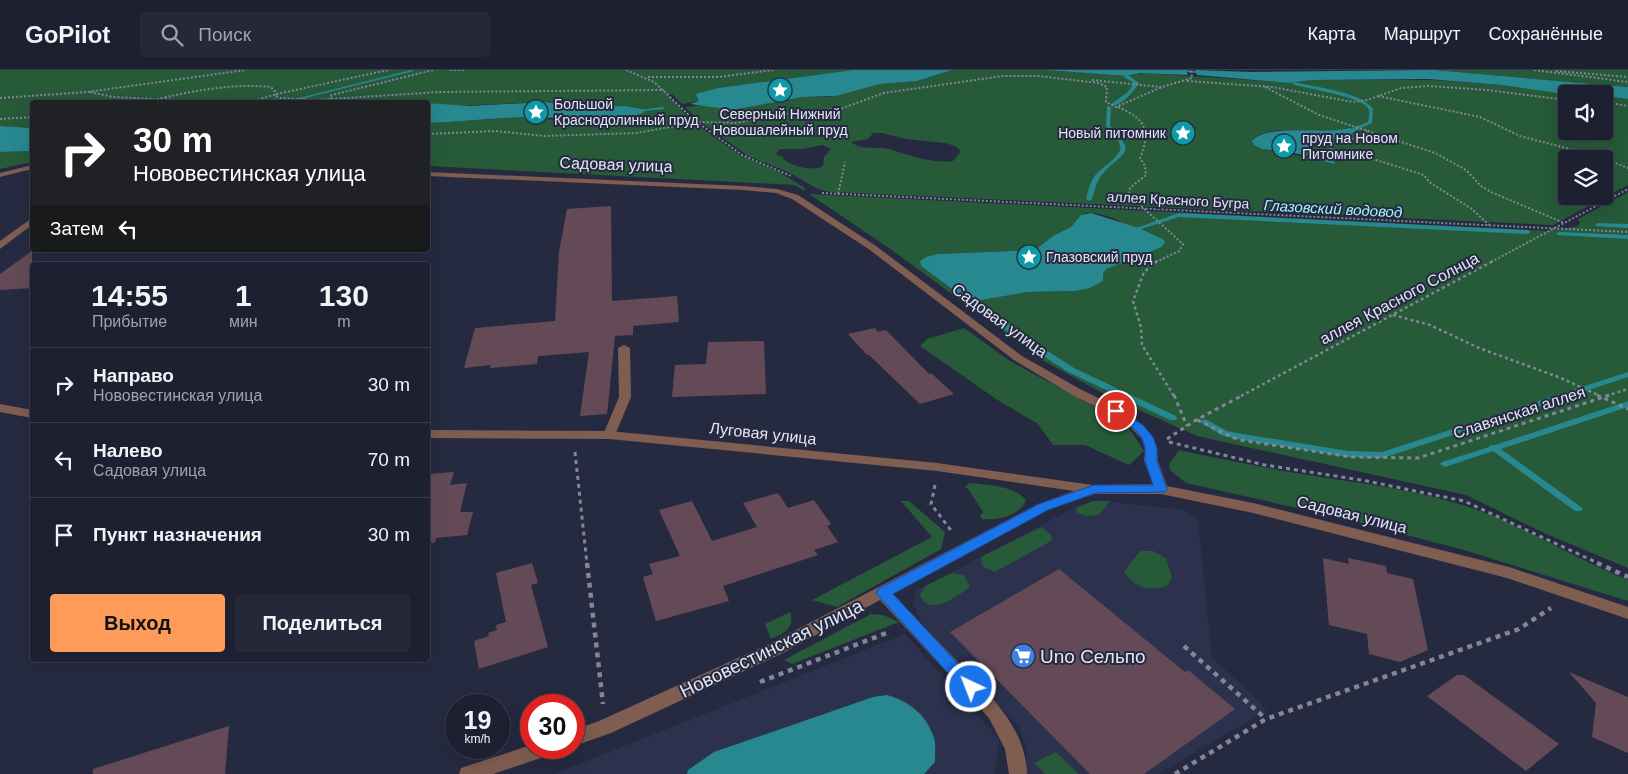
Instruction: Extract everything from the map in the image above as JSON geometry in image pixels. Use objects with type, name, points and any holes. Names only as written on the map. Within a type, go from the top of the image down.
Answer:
[{"type":"street","points":[[0,176],[30,168]]},
{"type":"street","name":"Садовая улица","points":[[430,174],[743,188],[791,195],[874,248],[1018,358],[1076,392],[1127,417],[1147,437],[1151,448],[1151,461],[1161,489],[1312,522],[1509,573],[1628,613]]},
{"type":"street","points":[[0,246],[30,222]]},
{"type":"street","points":[[610,435],[625,396],[624,348]]},
{"type":"street","points":[[0,408],[30,414]]},
{"type":"street","name":"Луговая улица","points":[[430,434],[610,435],[937,467],[1094,489]]},
{"type":"street","name":"Нововестинская улица","points":[[585,734],[605,727],[776,648],[965,550],[1043,507],[1094,489],[1161,489]]},
{"type":"street","points":[[883,593],[995,713],[1014,749],[1018,774]]},
{"type":"street","points":[[468,774],[520,757]]},
{"type":"path","points":[[0,98],[87,92],[246,70]]},
{"type":"path","points":[[257,100],[388,70]]},
{"type":"path","points":[[338,99],[332,99],[330,96],[433,70]]},
{"type":"path","points":[[450,70],[465,70]]},
{"type":"path","points":[[626,70],[645,76],[719,77],[774,70]]},
{"type":"path","points":[[1116,107],[1128,104],[1166,86],[1192,78],[1191,70]]},
{"type":"path","points":[[1534,70],[1628,82]]},
{"type":"path","points":[[1548,70],[1628,77]]},
{"type":"path","points":[[430,134],[487,131],[544,136],[620,134],[661,130],[698,122],[734,123],[804,111],[840,109],[884,93],[982,78],[1024,75],[1166,86]]},
{"type":"path","points":[[645,76],[664,90],[698,122],[742,155],[797,180]]},
{"type":"path","points":[[1071,80],[1091,81],[1107,87],[1106,101],[1108,104],[1134,117],[1146,131],[1147,141],[1140,158],[1145,166],[1146,176],[1130,188],[1129,195],[1183,244],[1179,251],[1157,262],[1144,272],[1134,301],[1141,327],[1142,345],[1172,391],[1187,426]]},
{"type":"path","points":[[1184,80],[1262,86],[1349,102],[1361,101],[1404,87],[1433,86],[1499,90],[1558,99]]},
{"type":"path","points":[[154,100],[241,86],[271,87],[277,94],[275,96],[280,98],[305,100],[421,92],[664,90]]},
{"type":"path","points":[[1262,86],[1320,115],[1441,156],[1466,170],[1480,186],[1491,192],[1564,223]]},
{"type":"path","points":[[87,92],[113,97],[172,100]]},
{"type":"path","points":[[1377,96],[1480,117],[1520,136],[1600,157],[1628,168]]},
{"type":"path","points":[[1613,104],[1628,106]]},
{"type":"path","points":[[0,119],[30,116]]},
{"type":"path","points":[[1369,131],[1348,141],[1330,144],[1329,147],[1338,153],[1376,160],[1424,175],[1429,182],[1472,209],[1490,225]]},
{"type":"path","points":[[838,194],[845,162]]},
{"type":"path","name":"аллея Красного Солнца","points":[[1182,429],[1628,189]]},
{"type":"path","name":"аллея Красного Бугра","points":[[817,192],[1628,232]]},
{"type":"path","points":[[1393,315],[1430,325],[1479,348],[1560,378],[1628,409]]},
{"type":"path","name":"Славянская аллея","points":[[1196,420],[1210,425],[1224,435],[1240,440],[1362,458],[1418,458],[1628,389]]},
{"type":"path","points":[[573,434],[605,727]]},
{"type":"path","points":[[1164,441],[1265,464],[1367,481],[1464,501],[1628,577]]},
{"type":"path","points":[[937,467],[931,504],[965,550]]},
{"type":"path","points":[[1175,774],[1266,719],[1519,628],[1551,608],[1568,592]]},
{"type":"path","points":[[1184,646],[1266,719]]},
{"type":"shaded area","points":[[0,70],[853,70],[718,88],[698,93],[699,101],[682,104],[673,95],[667,94],[692,121],[738,154],[779,172],[805,188],[804,191],[795,185],[430,166],[430,123],[527,117],[557,120],[635,116],[625,106],[578,107],[545,102],[453,106],[430,103],[430,100],[30,100],[30,128],[0,126]]},
{"type":"shaded area","name":"Северный Нижний Новошалейный пруд","points":[[853,70],[952,70],[917,81],[880,84],[836,96],[803,97],[732,110],[690,104],[699,101],[696,95],[698,93],[718,88]]},
{"type":"shaded area","points":[[952,70],[1046,70],[1126,76],[1145,73],[1294,83],[1313,80],[1435,80],[1501,85],[1558,93],[1558,140],[1613,140],[1613,97],[1628,99],[1628,185],[1613,193],[1613,150],[1558,150],[1558,205],[1590,205],[1553,225],[830,192],[818,189],[788,172],[748,156],[698,120],[685,107],[702,105],[732,110],[803,97],[831,97],[880,84],[917,81]],"holes":[[[1349,128],[1356,132],[1324,140],[1310,149],[1334,162],[1262,149],[1253,139],[1273,131],[1326,131]],[[873,133],[945,143],[955,146],[961,151],[953,161],[945,162],[884,148],[864,147],[851,142],[868,139]],[[822,145],[831,149],[824,157],[823,166],[819,168],[791,164],[776,154],[780,149],[802,149]]]},
{"type":"shaded area","points":[[1046,70],[1186,70],[1188,75],[1141,73],[1126,76]]},
{"type":"shaded area","points":[[1195,70],[1252,72],[1434,70],[1605,85],[1558,85],[1558,93],[1501,85],[1428,79],[1313,80],[1289,83],[1197,75]]},
{"type":"shaded area","points":[[1434,70],[1628,70],[1628,87]]},
{"type":"shaded area","points":[[1613,86],[1628,87],[1628,99],[1613,97]]},
{"type":"shaded area","name":"Большой Краснодолинный пруд","points":[[545,102],[578,107],[625,106],[646,110],[626,117],[610,118],[528,117],[430,123],[430,103],[469,106]]},
{"type":"shaded area","points":[[0,126],[30,128],[30,151],[0,152]]},
{"type":"shaded area","name":"пруд на Новом Питомнике","points":[[1349,128],[1357,130],[1346,136],[1321,142],[1310,149],[1336,163],[1334,164],[1299,154],[1262,149],[1254,145],[1252,141],[1270,132]]},
{"type":"shaded area","points":[[30,151],[30,162],[0,169],[0,152]]},
{"type":"shaded area","points":[[1628,192],[1628,568],[1544,533],[1466,495],[1197,436],[1108,396],[1044,361],[889,248],[809,194],[1549,231],[1578,226],[1580,223],[1578,219],[1604,205],[1613,205],[1613,200]],"holes":[[[1084,213],[1095,213],[1125,224],[1160,248],[1105,269],[1103,274],[1075,291],[1028,292],[976,301],[964,298],[921,266],[920,261],[938,254],[1035,250],[1053,236],[1071,227]]]},
{"type":"shaded area","name":"Глазовский пруд","points":[[1091,213],[1139,228],[1164,240],[1165,243],[1160,248],[1106,269],[1103,274],[1103,281],[1090,288],[1075,291],[1028,292],[976,301],[964,298],[921,266],[920,261],[926,257],[938,254],[1035,250],[1053,236],[1071,227],[1081,215]]},
{"type":"shaded area","points":[[964,328],[1010,361],[1126,424],[1144,451],[1129,465],[1085,445],[1053,445],[1038,424],[996,399],[920,346],[927,339]]},
{"type":"shaded area","points":[[1179,450],[1286,471],[1394,488],[1430,496],[1487,513],[1628,580],[1628,601],[1464,550],[1346,519],[1186,483],[1170,470],[1169,464]]},
{"type":"shaded area","points":[[969,483],[992,485],[1014,491],[1026,500],[1019,510],[1008,516],[982,519],[980,516],[983,512],[965,487]]},
{"type":"shaded area","points":[[901,501],[909,501],[945,532],[941,549],[837,607],[812,600],[932,537]]},
{"type":"shaded area","points":[[1093,501],[1110,501],[1099,515],[1087,516],[1077,513],[1076,508]]},
{"type":"shaded area","points":[[1101,501],[1184,510],[1198,519],[1212,657],[1267,710],[1158,774],[1079,774],[1056,752],[1034,763],[1045,774],[1027,774],[1027,750],[1019,727],[923,625],[913,603],[916,591],[1079,505]]},
{"type":"shaded area","points":[[1042,527],[1052,536],[1051,541],[995,572],[982,566],[981,557]]},
{"type":"shaded area","points":[[1140,551],[1153,551],[1166,558],[1172,578],[1167,586],[1154,589],[1143,587],[1133,582],[1124,572]]},
{"type":"shaded area","points":[[952,573],[964,575],[970,587],[944,603],[930,605],[924,602],[920,595],[925,586]]},
{"type":"shaded area","points":[[790,612],[791,622],[788,629],[771,639],[765,624]]},
{"type":"shaded area","points":[[871,614],[883,615],[899,622],[792,664],[784,660]]},
{"type":"shaded area","points":[[905,634],[999,739],[995,774],[554,774]]},
{"type":"shaded area","points":[[887,695],[910,705],[922,716],[931,730],[935,744],[935,762],[924,774],[687,774],[688,770],[714,752],[873,697]]},
{"type":"shaded area","points":[[1056,752],[1079,774],[1045,774],[1034,763]]},
{"type":"building","points":[[611,206],[612,301],[677,296],[679,322],[633,326],[633,335],[615,336],[607,414],[580,416],[589,352],[538,356],[537,364],[490,368],[491,365],[464,368],[475,328],[555,321],[559,252],[567,209]]},
{"type":"building","points":[[32,252],[30,288],[0,290],[0,274]]},
{"type":"building","points":[[875,328],[878,332],[886,330],[929,374],[931,373],[954,394],[920,404],[867,355],[848,334]]},
{"type":"building","points":[[764,341],[766,394],[672,397],[675,365],[706,364],[708,342]]},
{"type":"building","points":[[454,472],[450,485],[467,483],[460,512],[473,512],[467,535],[436,538],[435,543],[430,542],[430,474]]},
{"type":"building","points":[[778,493],[788,508],[814,500],[831,524],[827,526],[838,542],[814,550],[818,555],[723,586],[729,601],[656,621],[643,577],[653,574],[649,564],[680,556],[659,510],[692,501],[712,541],[757,527],[743,503]]},
{"type":"building","points":[[1323,558],[1349,564],[1348,558],[1386,566],[1387,573],[1413,579],[1428,650],[1400,662],[1369,654],[1367,634],[1329,625]]},
{"type":"building","points":[[532,563],[538,583],[531,585],[548,647],[479,669],[474,641],[489,636],[488,633],[497,630],[496,625],[506,622],[496,573]]},
{"type":"building","points":[[1059,569],[1185,672],[1188,670],[1235,709],[1144,774],[1090,774],[950,632]]},
{"type":"building","points":[[1569,672],[1628,697],[1628,753],[1592,737],[1596,703]]},
{"type":"building","points":[[1457,675],[1464,675],[1559,744],[1526,771],[1427,696]]},
{"type":"building","points":[[229,726],[225,774],[93,774],[93,769]]},
{"type":"waterway","points":[[1167,70],[1207,73]]},
{"type":"waterway","points":[[293,100],[412,71]]},
{"type":"waterway","points":[[1113,105],[1129,94],[1137,83],[1126,76]]},
{"type":"waterway","points":[[1294,83],[1357,99],[1365,103],[1371,109],[1370,123],[1355,129]]},
{"type":"waterway","points":[[1089,199],[1097,177],[1123,151],[1123,145],[1108,126],[1109,107]]},
{"type":"waterway","points":[[635,111],[662,108]]},
{"type":"waterway","name":"Глазовский водовод","points":[[1139,228],[1179,215],[1528,232]]},
{"type":"waterway","points":[[1598,225],[1628,226]]},
{"type":"waterway","name":"Глазовский водовод","points":[[1559,234],[1628,237]]},
{"type":"waterway","points":[[970,300],[1029,343],[1071,370],[1173,418]]},
{"type":"waterway","points":[[1204,422],[1224,433],[1237,436],[1348,454],[1383,455],[1628,374]]},
{"type":"waterway","points":[[1494,448],[1628,404]]},
{"type":"waterway","points":[[1445,464],[1494,448]]},
{"type":"waterway","points":[[1494,448],[1578,509]]},
{"type":"place","name":"Северный Нижний Новошалейный пруд","points":[[780,90]]},
{"type":"place","name":"Большой Краснодолинный пруд","points":[[536,112]]},
{"type":"place","name":"Новый питомник","points":[[1183,133]]},
{"type":"place","name":"пруд на Новом Питомнике","points":[[1284,146]]},
{"type":"place","name":"Глазовский пруд","points":[[1029,257]]},
{"type":"place","name":"Uno Сельпо","points":[[1023,656]]},
{"type":"route","points":[[971,687],[883,593],[1043,507],[1094,489],[1161,489],[1151,461],[1151,448],[1147,437],[1139,427],[1116,411]]}]
